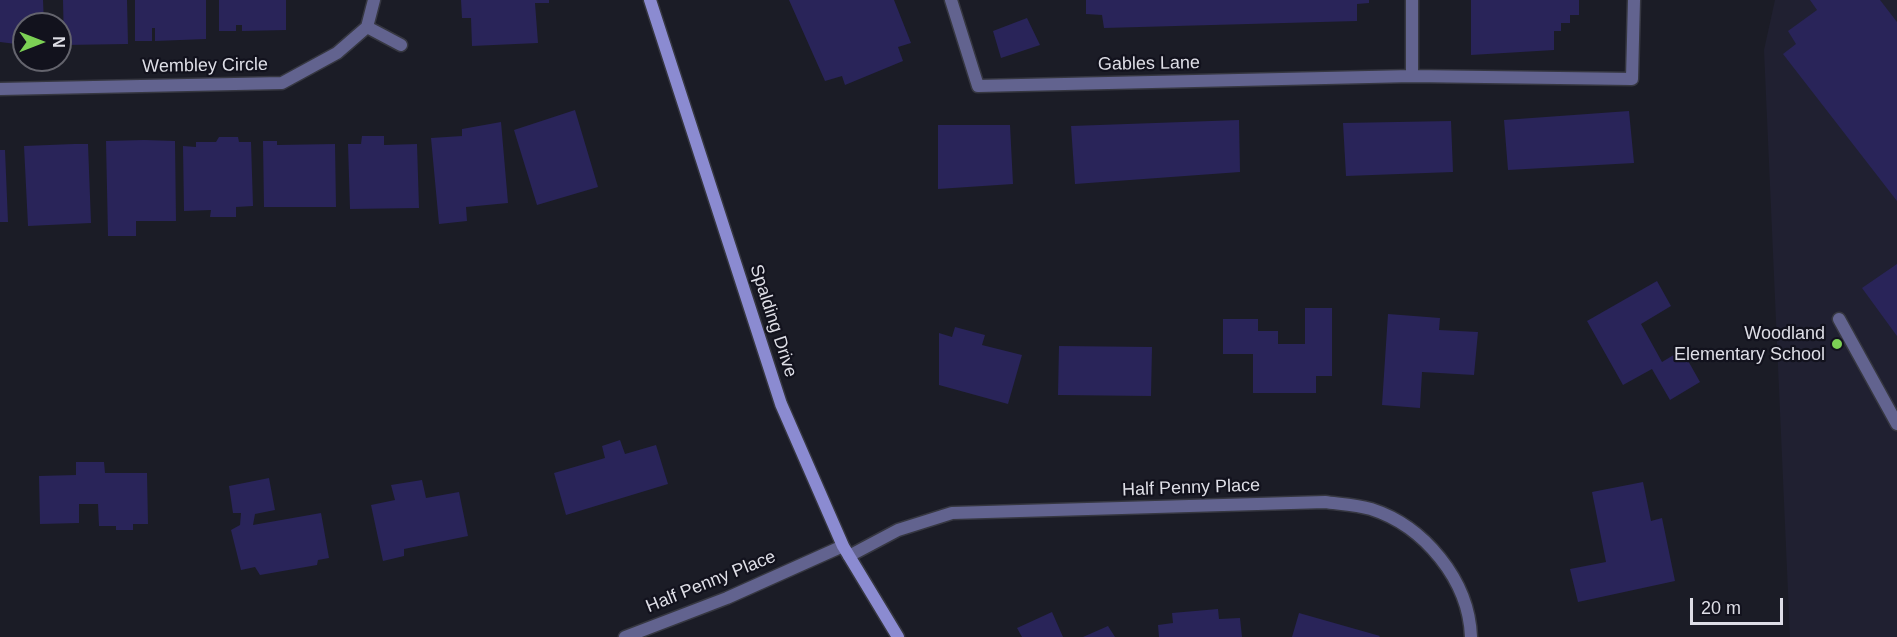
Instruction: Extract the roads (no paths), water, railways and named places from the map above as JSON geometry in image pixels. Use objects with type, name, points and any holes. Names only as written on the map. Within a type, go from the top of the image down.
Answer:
[{"type":"street","points":[[374,0],[367,27],[401,45]]},
{"type":"street","name":"Spalding Drive","points":[[650,0],[781,404],[846,551],[897,637]]},
{"type":"street","name":"Gables Lane","points":[[951,0],[978,86],[1412,76],[1632,79],[1634,0]]},
{"type":"street","points":[[1412,0],[1412,76]]},
{"type":"street","name":"Wembley Circle","points":[[0,88],[282,83],[337,53],[367,27]]},
{"type":"street","points":[[1839,319],[1897,424]]},
{"type":"street","name":"Half Penny Place","points":[[625,637],[898,530],[952,513],[1325,501],[1370,509],[1398,521],[1423,540],[1445,565],[1460,591],[1471,637]]},
{"type":"place","name":"Woodland Elementary School","points":[[1837,344]]}]
